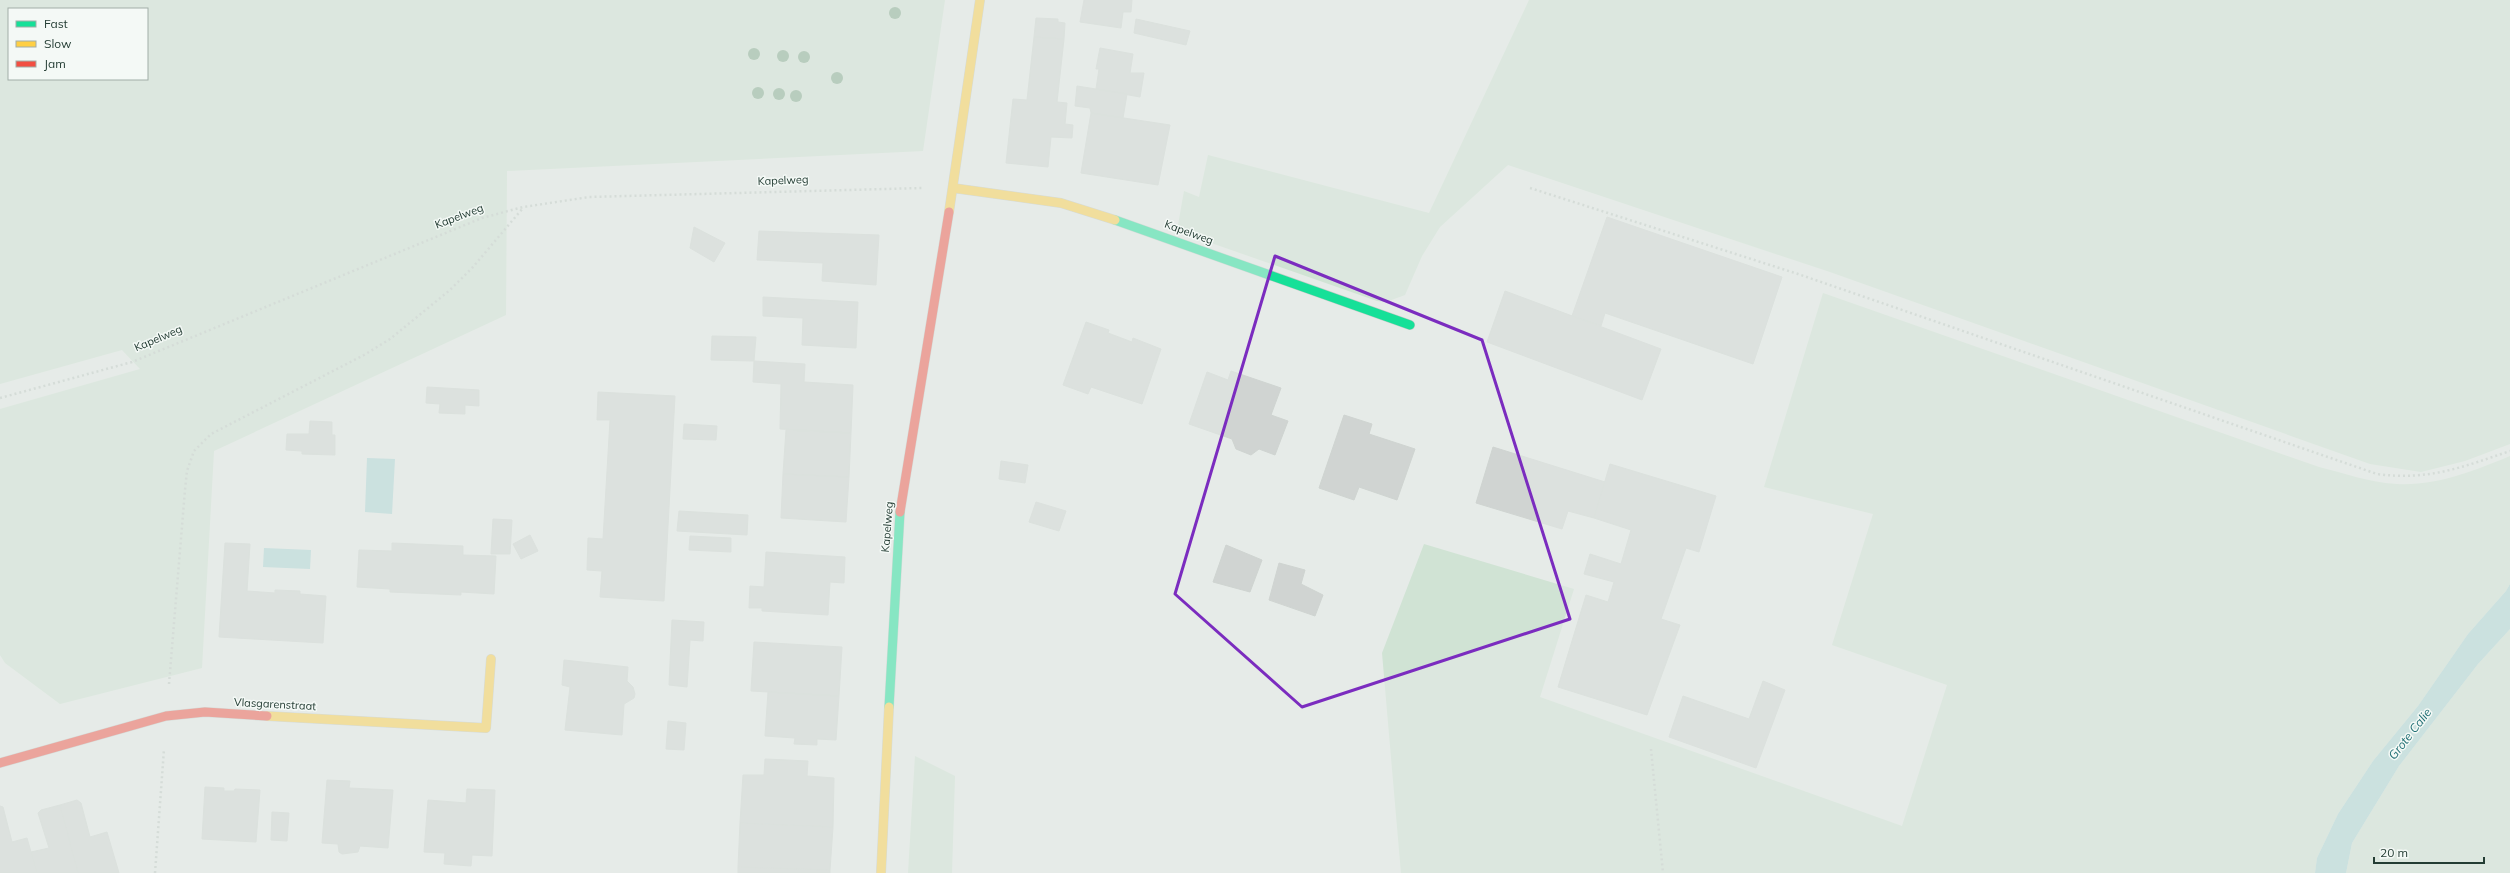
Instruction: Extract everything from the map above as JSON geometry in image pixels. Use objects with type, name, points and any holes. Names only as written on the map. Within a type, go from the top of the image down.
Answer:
[{"type":"street","name":"Kapelweg","points":[[881,873],[899,515],[953,188],[980,0]]},
{"type":"street","name":"Kapelweg","points":[[953,188],[1061,203],[1094,212],[1410,325]]},
{"type":"street","name":"Vlasgarenstraat","points":[[0,763],[166,716],[205,712],[486,728],[491,659]]},
{"type":"path","name":"Kapelweg","points":[[0,398],[132,362],[482,218],[523,208],[589,197],[953,188]]},
{"type":"path","points":[[1530,188],[1798,274],[2377,474],[2395,476],[2433,475],[2510,451]]},
{"type":"path","points":[[155,873],[166,716],[185,490],[187,471],[194,451],[211,434],[236,419],[364,355],[396,334],[450,290],[473,267],[523,208]]},
{"type":"path","points":[[1651,749],[1663,873]]},
{"type":"highlighted area","points":[[1275,256],[1482,340],[1570,619],[1302,707],[1175,594]]},
{"type":"green space","points":[[0,0],[945,0],[923,151],[507,171],[506,315],[214,451],[202,668],[60,704],[5,663],[0,655],[0,409],[140,369],[122,350],[0,384]]},
{"type":"green space","points":[[1529,0],[2510,0],[2510,444],[2465,461],[2421,472],[2370,464],[1830,272],[1508,165],[1440,227],[1422,256],[1405,295],[1386,302],[1377,301],[1177,231],[1184,191],[1199,197],[1208,155],[1429,213]]},
{"type":"green space","points":[[1823,293],[2319,467],[2367,480],[2397,484],[2426,483],[2469,472],[2510,456],[2510,584],[2506,591],[2468,634],[2418,706],[2373,761],[2338,814],[2317,858],[2315,873],[1401,873],[1382,653],[1424,544],[1574,589],[1540,697],[1902,826],[1947,685],[1832,645],[1873,514],[1764,487]]},
{"type":"green space","points":[[2510,629],[2510,873],[2346,873],[2352,843],[2399,766],[2478,664]]},
{"type":"green space","points":[[915,756],[955,776],[952,873],[908,873]]},
{"type":"water","points":[[367,458],[395,459],[392,514],[365,512]]},
{"type":"water","points":[[264,548],[311,550],[310,569],[263,567]]},
{"type":"water","name":"Grote Calie","points":[[2510,584],[2510,629],[2478,664],[2399,766],[2352,843],[2346,873],[2315,873],[2317,858],[2338,814],[2373,761],[2418,706],[2468,634],[2506,591]]},
{"type":"building","points":[[1084,0],[1132,0],[1131,12],[1123,12],[1121,28],[1080,22]]},
{"type":"building","points":[[1036,18],[1058,19],[1058,22],[1065,23],[1064,39],[1034,37]]},
{"type":"building","points":[[1136,19],[1190,31],[1186,45],[1134,33]]},
{"type":"building","points":[[1034,37],[1064,39],[1057,102],[1067,103],[1065,124],[1073,125],[1072,138],[1051,137],[1048,167],[1006,163],[1013,99],[1027,100]]},
{"type":"building","points":[[1100,48],[1133,54],[1130,73],[1144,73],[1140,97],[1096,89],[1099,69],[1096,69]]},
{"type":"building","points":[[1077,86],[1127,94],[1123,118],[1091,113],[1090,108],[1075,106]]},
{"type":"building","points":[[1091,113],[1170,125],[1158,185],[1081,173]]},
{"type":"building","points":[[1607,217],[1782,277],[1753,364],[1605,313],[1601,326],[1572,316]]},
{"type":"building","points":[[694,227],[725,243],[714,262],[690,248]]},
{"type":"building","points":[[759,231],[879,235],[876,285],[822,281],[823,263],[757,260]]},
{"type":"building","points":[[1505,291],[1661,349],[1642,400],[1487,342]]},
{"type":"building","points":[[763,297],[858,302],[856,348],[802,345],[803,318],[763,316]]},
{"type":"building","points":[[1086,322],[1109,330],[1108,333],[1132,342],[1133,338],[1161,349],[1142,404],[1091,387],[1088,394],[1063,385]]},
{"type":"building","points":[[712,336],[756,337],[754,361],[711,360]]},
{"type":"building","points":[[754,361],[805,364],[804,382],[853,385],[851,433],[780,429],[781,384],[753,382]]},
{"type":"building","points":[[1231,371],[1281,388],[1271,415],[1288,421],[1275,455],[1259,449],[1251,455],[1236,449],[1232,439],[1189,424],[1207,372],[1228,380]]},
{"type":"building","points":[[427,387],[479,390],[479,406],[465,405],[465,414],[439,413],[440,404],[426,403]]},
{"type":"building","points":[[598,392],[675,396],[664,601],[600,597],[602,571],[587,570],[588,538],[603,539],[610,420],[597,420]]},
{"type":"building","points":[[1344,415],[1372,424],[1369,434],[1415,449],[1397,500],[1359,487],[1354,500],[1319,488]]},
{"type":"building","points":[[310,421],[332,422],[332,435],[335,435],[335,455],[302,454],[302,451],[286,450],[287,434],[309,434]]},
{"type":"building","points":[[684,424],[717,426],[716,440],[683,439]]},
{"type":"building","points":[[786,430],[851,433],[849,477],[783,474]]},
{"type":"building","points":[[1493,447],[1605,482],[1594,518],[1568,511],[1562,529],[1476,503]]},
{"type":"building","points":[[1001,461],[1028,465],[1025,483],[999,479]]},
{"type":"building","points":[[1610,464],[1716,496],[1699,552],[1686,548],[1661,619],[1680,625],[1647,715],[1558,687],[1586,595],[1608,602],[1614,582],[1584,574],[1590,554],[1621,564],[1631,530],[1594,518]]},
{"type":"building","points":[[783,474],[849,477],[846,522],[781,518]]},
{"type":"building","points":[[1036,502],[1066,511],[1059,531],[1029,522]]},
{"type":"building","points":[[679,511],[748,515],[747,535],[677,531]]},
{"type":"building","points":[[493,519],[512,520],[510,554],[491,554]]},
{"type":"building","points":[[530,535],[538,551],[521,559],[513,544]]},
{"type":"building","points":[[690,536],[731,538],[731,552],[689,550]]},
{"type":"building","points":[[225,543],[250,544],[247,591],[275,593],[275,590],[300,591],[300,594],[326,596],[323,643],[219,637]]},
{"type":"building","points":[[392,543],[463,546],[463,555],[496,556],[494,594],[461,592],[461,595],[390,592],[390,589],[357,587],[359,550],[392,551]]},
{"type":"building","points":[[1226,545],[1262,560],[1250,592],[1213,582]]},
{"type":"building","points":[[766,552],[845,557],[844,583],[830,582],[828,615],[762,611],[762,608],[749,608],[750,586],[764,587]]},
{"type":"building","points":[[1279,563],[1305,570],[1301,584],[1323,595],[1315,616],[1269,600]]},
{"type":"building","points":[[672,620],[704,622],[703,641],[690,640],[687,687],[669,685]]},
{"type":"building","points":[[754,642],[842,647],[839,696],[751,691]]},
{"type":"building","points":[[564,660],[628,667],[627,681],[633,687],[635,694],[634,698],[624,704],[622,735],[565,730],[570,687],[562,685]]},
{"type":"building","points":[[1763,681],[1785,690],[1756,768],[1669,737],[1683,696],[1749,719]]},
{"type":"building","points":[[768,692],[839,696],[836,740],[817,739],[817,745],[794,744],[795,738],[765,736]]},
{"type":"building","points":[[668,721],[686,723],[684,750],[666,749]]},
{"type":"building","points":[[765,759],[808,761],[807,776],[834,778],[833,827],[740,823],[743,775],[764,775]]},
{"type":"building","points":[[327,780],[350,781],[349,788],[393,790],[388,848],[360,846],[358,852],[342,854],[339,852],[338,844],[322,843]]},
{"type":"building","points":[[205,787],[224,788],[224,791],[234,791],[235,789],[260,790],[256,842],[202,839]]},
{"type":"building","points":[[467,789],[495,790],[492,856],[472,855],[471,866],[444,864],[445,853],[424,852],[428,800],[466,803]]},
{"type":"building","points":[[77,800],[81,803],[90,837],[107,832],[119,873],[78,873],[60,805]]},
{"type":"building","points":[[60,805],[78,873],[37,873],[31,852],[49,848],[38,813],[41,810]]},
{"type":"building","points":[[0,806],[3,807],[12,842],[27,838],[37,873],[0,873]]},
{"type":"building","points":[[272,812],[289,813],[287,841],[271,840]]},
{"type":"building","points":[[740,823],[833,827],[830,870],[738,867]]},
{"type":"building","points":[[738,867],[830,870],[830,873],[738,873]]},
{"type":"traffic: fast","points":[[1115,220],[1410,325]]},
{"type":"traffic: fast","points":[[889,707],[900,512]]},
{"type":"traffic: slow","points":[[949,212],[980,0]]},
{"type":"traffic: slow","points":[[953,188],[1061,203],[1115,220]]},
{"type":"traffic: slow","points":[[267,716],[486,728],[491,659]]},
{"type":"traffic: slow","points":[[881,873],[889,707]]},
{"type":"traffic: jam","points":[[900,512],[949,212]]},
{"type":"traffic: jam","points":[[0,763],[166,716],[205,712],[267,716]]}]
